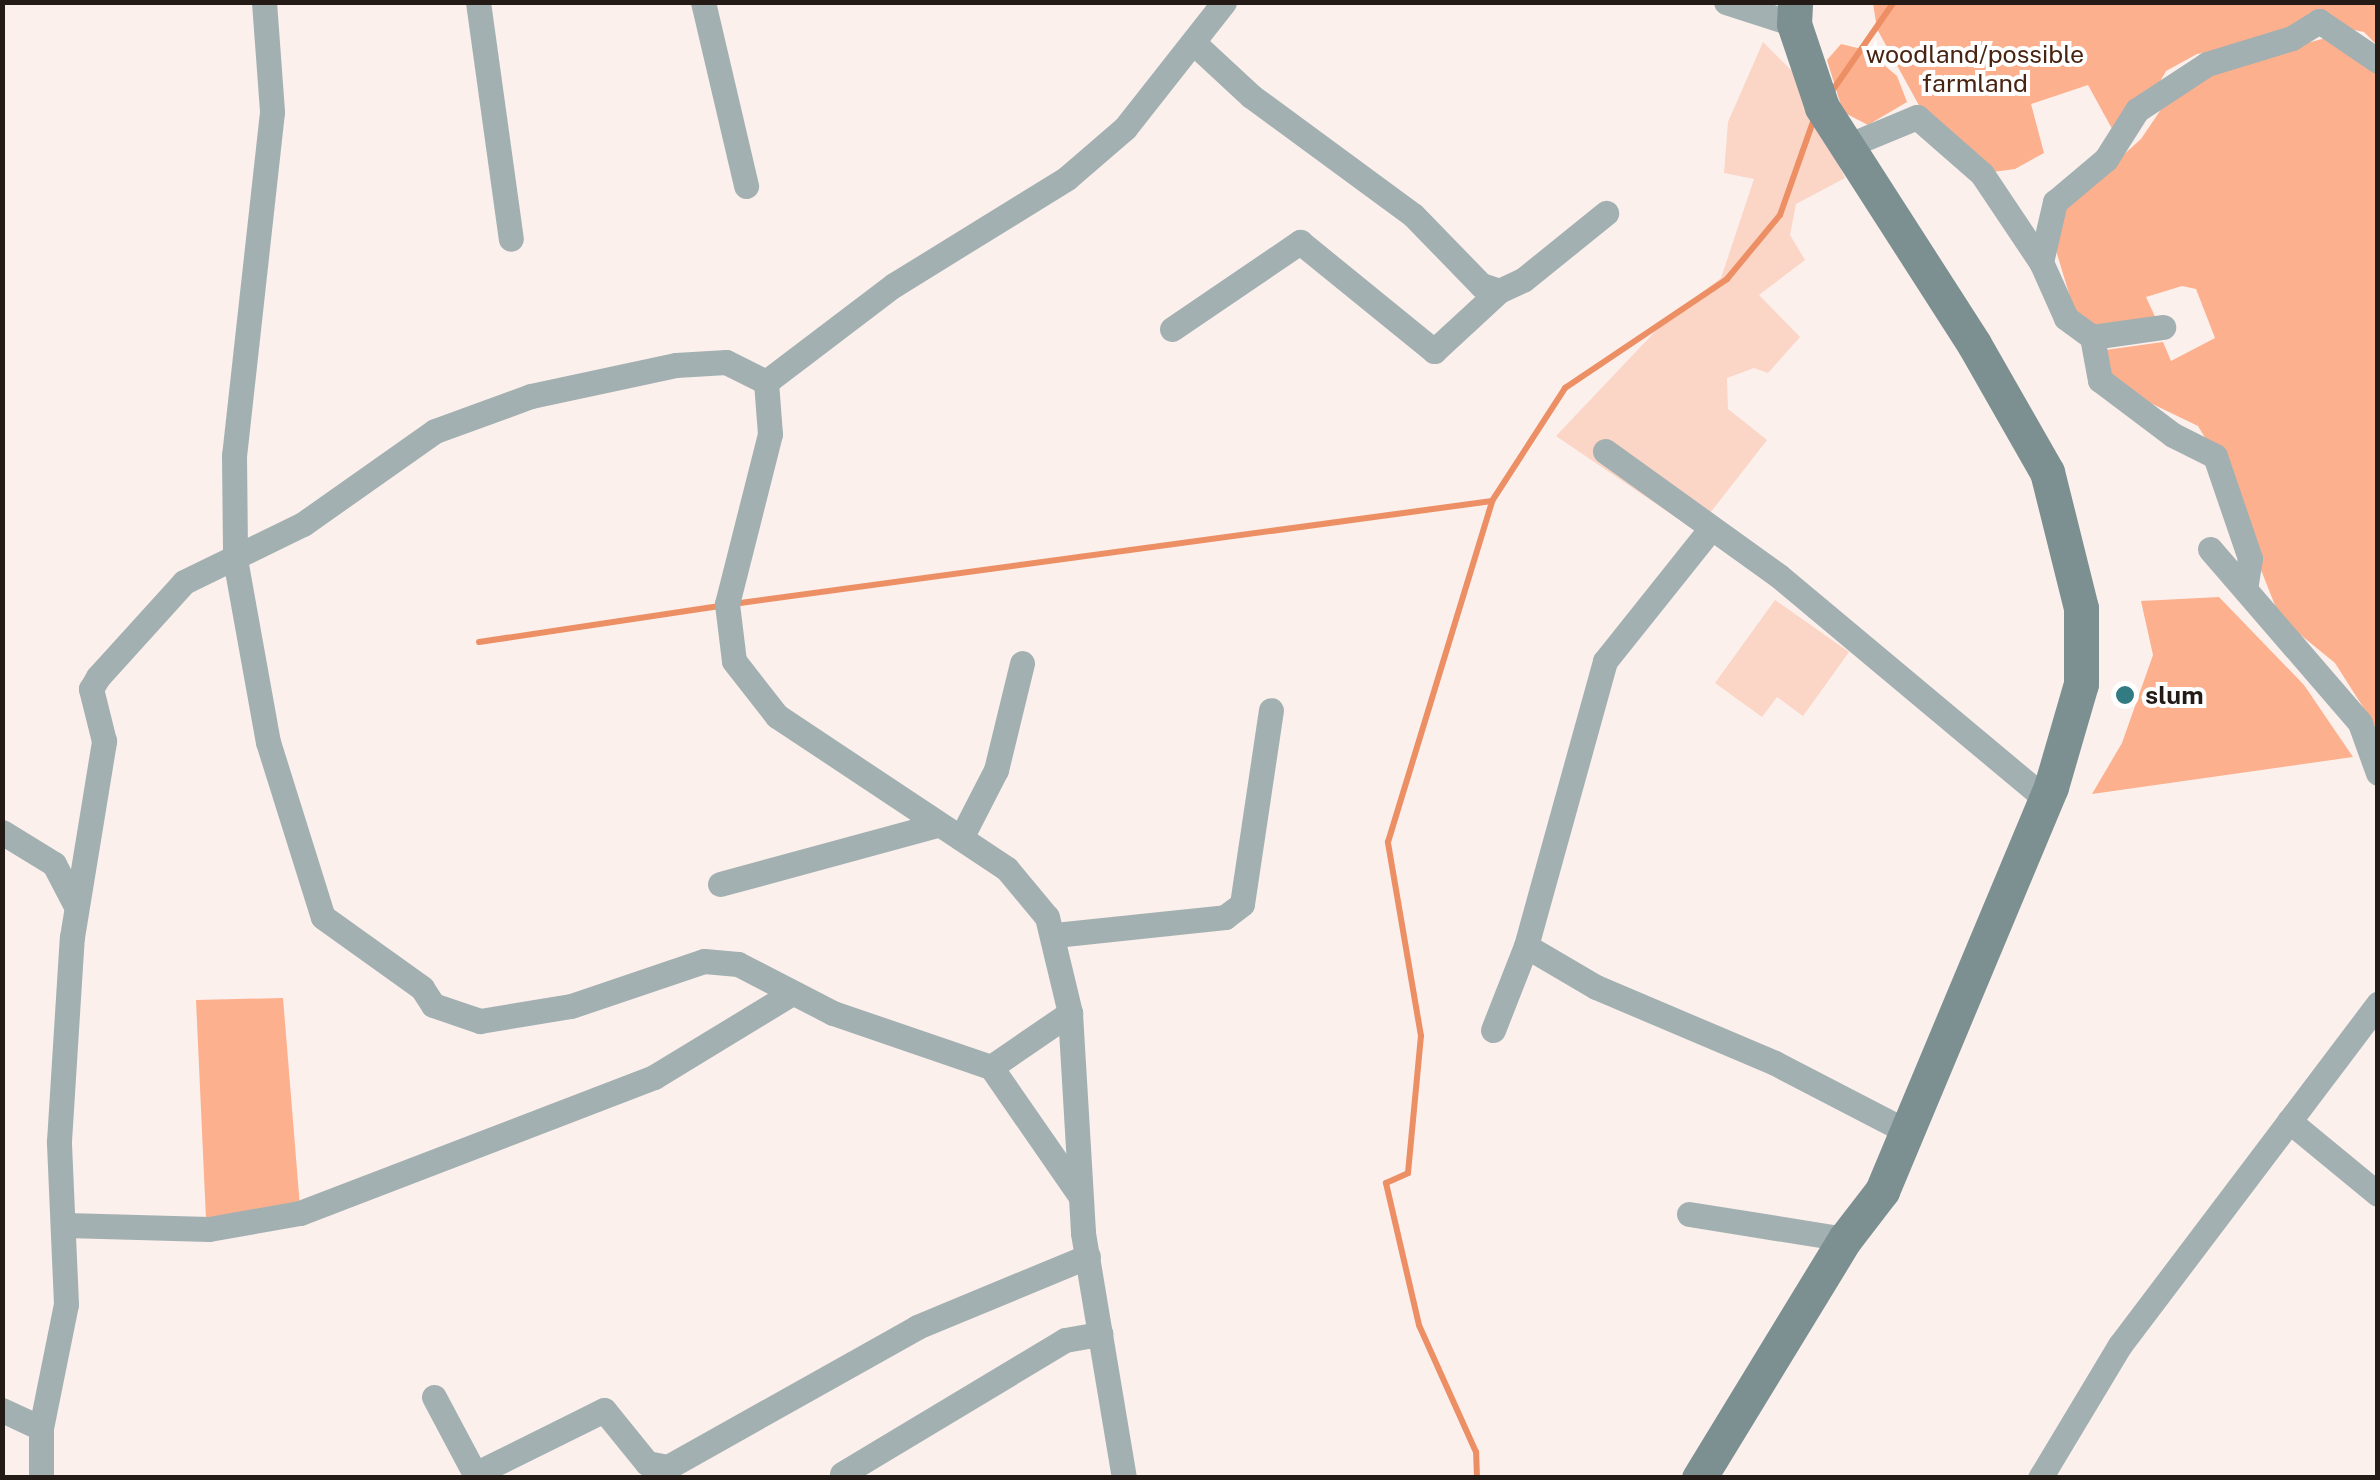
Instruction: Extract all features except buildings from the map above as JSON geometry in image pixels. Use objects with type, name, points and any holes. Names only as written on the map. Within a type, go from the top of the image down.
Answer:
[{"type":"main road","points":[[1699,1478],[1845,1239],[1882,1191],[2046,799],[2081,684],[2081,608],[2064,523],[2047,472],[1983,360],[1822,107],[1794,13]]},
{"type":"street","points":[[264,2],[272,112],[234,455],[235,559],[268,742],[318,907],[330,924],[422,988],[433,1006],[480,1021],[571,1006],[704,961],[738,964],[792,993],[908,1043],[991,1067],[1079,1194]]},
{"type":"street","points":[[478,2],[511,239]]},
{"type":"street","points":[[703,2],[746,186]]},
{"type":"street","points":[[766,382],[894,285],[1068,178],[1125,128],[1196,45],[1224,2]]},
{"type":"street","points":[[1726,2],[1794,13]]},
{"type":"street","points":[[2041,262],[2055,202],[2106,160],[2137,110],[2206,64],[2292,38],[2320,21],[2378,61]]},
{"type":"street","points":[[1196,45],[1252,96],[1412,216],[1481,285],[1499,291]]},
{"type":"street","points":[[1847,146],[1917,117],[1982,174],[2041,262],[2066,318],[2092,337],[2100,380],[2173,435],[2214,456],[2250,558],[2246,588]]},
{"type":"street","points":[[1172,329],[1300,242],[1434,351],[1499,291],[1523,280],[1606,214]]},
{"type":"street","points":[[2092,337],[2163,326]]},
{"type":"street","points":[[41,1478],[41,1428],[66,1304],[66,1225],[58,1140],[76,906],[104,741],[91,689],[165,597],[356,491],[436,431],[532,396],[676,365],[726,362],[766,382]]},
{"type":"street","points":[[766,382],[770,434],[727,604],[734,660],[777,716],[961,838],[1035,896],[1055,935],[1070,1013],[1079,1194],[1124,1478]]},
{"type":"street","points":[[1605,452],[1794,588],[2046,799]]},
{"type":"street","points":[[1492,1030],[1526,946],[1605,661],[1712,528]]},
{"type":"street","points":[[2210,549],[2360,723],[2378,773]]},
{"type":"street","points":[[961,838],[996,770],[1022,662]]},
{"type":"street","points":[[1055,935],[1224,917],[1242,904],[1271,710]]},
{"type":"street","points":[[720,884],[937,825]]},
{"type":"street","points":[[2,832],[54,855],[90,829]]},
{"type":"street","points":[[38,850],[54,864],[76,906]]},
{"type":"street","points":[[1526,946],[1614,996],[1774,1064],[1908,1132]]},
{"type":"street","points":[[66,1225],[209,1229],[300,1213],[654,1076],[792,993]]},
{"type":"street","points":[[2040,1478],[2120,1345],[2378,1004]]},
{"type":"street","points":[[991,1067],[1070,1013]]},
{"type":"street","points":[[2290,1122],[2378,1194]]},
{"type":"street","points":[[1689,1214],[1845,1239]]},
{"type":"street","points":[[434,1397],[473,1476],[604,1410],[647,1463],[668,1467],[916,1327],[1088,1256]]},
{"type":"street","points":[[842,1474],[1065,1340],[1100,1334]]},
{"type":"street","points":[[2,1410],[41,1428]]},
{"type":"shaded area","points":[[1763,42],[1794,73],[1845,178],[1796,204],[1790,235],[1805,260],[1759,295],[1800,337],[1768,373],[1754,368],[1727,378],[1728,409],[1767,440],[1696,531],[1556,436],[1668,318],[1721,278],[1754,179],[1724,173],[1728,122]]},
{"type":"shaded area","points":[[1775,600],[1849,652],[1803,716],[1777,697],[1762,717],[1715,683]]},
{"type":"green space","name":"woodland/possible farmland","points":[[1873,3],[2377,3],[2377,45],[2364,32],[2315,22],[2261,42],[2197,54],[2166,71],[2140,117],[2116,136],[2088,85],[2031,104],[2044,153],[2015,169],[1985,173],[1921,109],[1877,29]]},
{"type":"green space","name":"woodland/possible farmland","points":[[2333,36],[2377,67],[2377,729],[2335,663],[2280,618],[2216,456],[2198,426],[2113,385],[2105,350],[2163,342],[2171,361],[2215,338],[2196,289],[2182,286],[2146,297],[2157,321],[2098,333],[2074,310],[2051,234],[2052,219],[2141,139],[2183,77]]},
{"type":"green space","points":[[1841,44],[1866,50],[1897,76],[1907,102],[1868,125],[1843,112],[1827,60]]},
{"type":"green space","points":[[2219,597],[2304,685],[2353,757],[2092,794],[2122,743],[2153,655],[2141,601]]},
{"type":"green space","points":[[283,998],[300,1207],[206,1219],[196,1000]]},
{"type":"waterway","points":[[1830,94],[1894,2]]},
{"type":"waterway","points":[[1477,1478],[1476,1452],[1419,1325],[1386,1183],[1408,1173],[1421,1036],[1388,842],[1492,501],[1565,388],[1727,279],[1780,215],[1815,116]]},
{"type":"waterway","points":[[733,604],[1492,501]]},
{"type":"waterway","points":[[479,642],[721,606]]},
{"type":"place","name":"slum","points":[[2125,695]]}]
